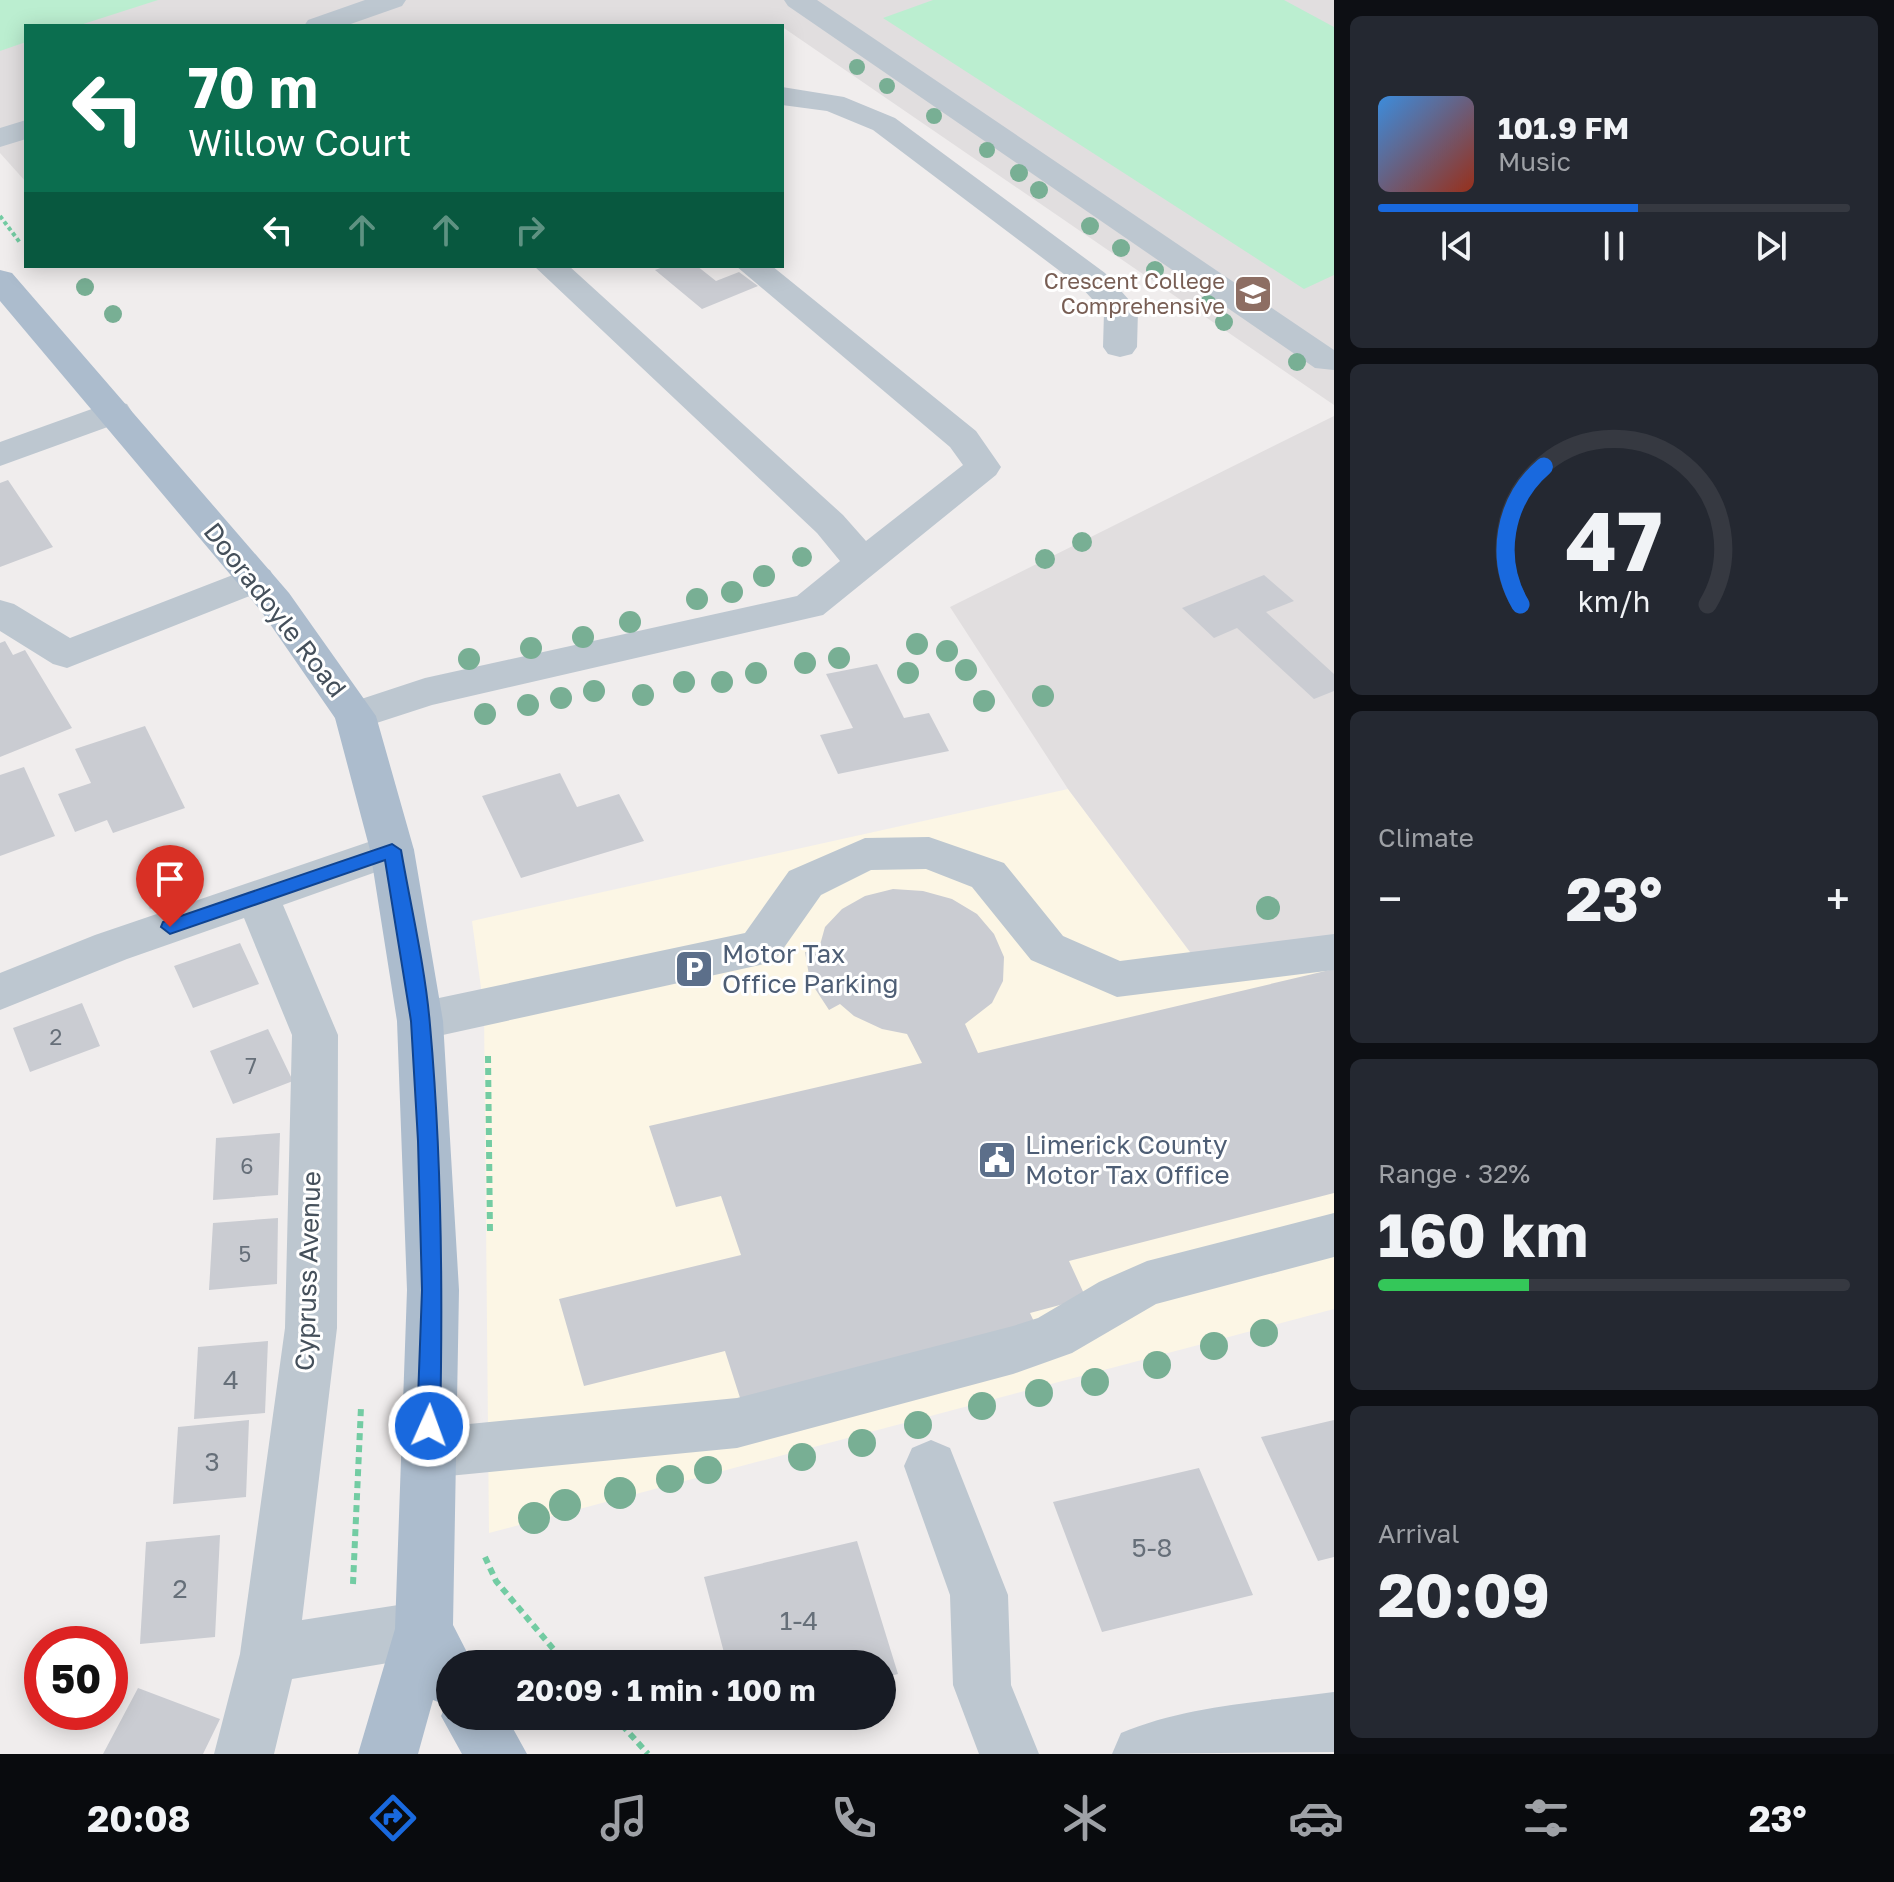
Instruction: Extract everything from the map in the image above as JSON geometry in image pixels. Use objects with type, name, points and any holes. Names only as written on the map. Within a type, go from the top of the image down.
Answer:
[{"type":"main road","name":"Dooradoyle Road","points":[[0,280],[256,579],[355,716],[392,850],[420,1021],[433,1290],[428,1453],[437,1650]]},
{"type":"main road","name":"Dooradoyle Road","points":[[388,1754],[436,1656]]},
{"type":"main road","points":[[481,1730],[497,1754]]},
{"type":"street","points":[[324,24],[392,0]]},
{"type":"street","points":[[798,0],[1327,361]]},
{"type":"street","points":[[784,96],[833,103],[884,124],[1057,253],[1093,280],[1121,310],[1120,347]]},
{"type":"street","points":[[0,138],[24,130]]},
{"type":"street","points":[[552,268],[830,524],[863,563]]},
{"type":"street","points":[[355,716],[425,692],[809,606],[983,467],[963,439],[754,268]]},
{"type":"street","points":[[0,455],[114,412]]},
{"type":"street","points":[[0,613],[67,654],[256,579]]},
{"type":"street","points":[[0,992],[111,947],[392,850]]},
{"type":"street","points":[[420,1021],[760,947],[805,883],[865,854],[929,853],[988,875],[1047,948],[1117,979],[1334,952]]},
{"type":"street","name":"Cypruss Avenue","points":[[244,1754],[269,1654],[311,1328],[315,1035],[258,897]]},
{"type":"street","points":[[428,1453],[737,1423],[1013,1350],[1054,1336],[1117,1298],[1147,1284],[1334,1235]]},
{"type":"street","points":[[931,1466],[979,1595],[982,1685],[1009,1754]]},
{"type":"street","points":[[269,1654],[436,1654]]},
{"type":"street","points":[[1142,1754],[1184,1743],[1334,1722]]},
{"type":"path","points":[[0,216],[24,247]]},
{"type":"path","points":[[489,1063],[490,1244]]},
{"type":"path","points":[[480,1544],[496,1581],[554,1650]]},
{"type":"path","points":[[627,1730],[648,1754]]},
{"type":"shaded area","name":"Crescent College Comprehensive","points":[[0,0],[1334,0],[1334,405],[784,28],[784,24],[24,24],[24,180],[0,153]]},
{"type":"shaded area","points":[[1334,416],[1334,936],[1196,960],[1068,789],[950,607]]},
{"type":"shaded area","points":[[1068,789],[1196,960],[1334,936],[1334,1309],[489,1533],[484,1010],[472,921]]},
{"type":"green space","points":[[0,0],[158,0],[83,24],[24,24],[24,43],[0,51]]},
{"type":"green space","points":[[933,0],[1284,0],[1334,27],[1334,275],[1304,289],[883,18]]},
{"type":"building","points":[[700,268],[716,281],[739,272],[758,286],[702,309],[655,270]]},
{"type":"building","points":[[8,480],[53,547],[0,567],[0,483]]},
{"type":"building","points":[[1264,575],[1294,601],[1266,612],[1334,674],[1334,691],[1314,699],[1237,628],[1214,638],[1182,608]]},
{"type":"building","points":[[5,641],[13,655],[25,650],[72,728],[0,757],[0,643]]},
{"type":"building","points":[[877,664],[904,718],[929,713],[949,751],[838,774],[820,735],[853,728],[826,674]]},
{"type":"building","points":[[145,726],[185,808],[113,833],[107,820],[75,832],[58,794],[91,783],[75,749]]},
{"type":"building","points":[[24,767],[55,836],[0,856],[0,775]]},
{"type":"building","points":[[560,773],[577,807],[619,794],[644,841],[521,878],[482,796]]},
{"type":"building","points":[[187,862],[201,890],[150,909],[137,881]]},
{"type":"building","name":"Limerick County Motor Tax Office","points":[[893,889],[923,891],[952,899],[977,914],[994,934],[1004,957],[1003,981],[992,1003],[965,1024],[978,1053],[1334,969],[1334,1193],[1069,1261],[1086,1298],[1030,1313],[1037,1328],[742,1404],[725,1351],[584,1386],[559,1299],[741,1255],[721,1196],[676,1207],[649,1126],[922,1063],[907,1034],[882,1029],[854,1016],[840,1004],[829,1010],[810,981],[805,952],[818,952],[825,927],[842,909],[865,896]]},
{"type":"building","points":[[240,943],[259,984],[193,1008],[174,966]]},
{"type":"building","points":[[82,1003],[100,1046],[30,1072],[13,1028]]},
{"type":"building","points":[[268,1029],[293,1081],[233,1104],[210,1051]]},
{"type":"building","points":[[280,1133],[278,1195],[213,1200],[216,1138]]},
{"type":"building","points":[[278,1218],[277,1284],[209,1290],[213,1223]]},
{"type":"building","points":[[268,1341],[265,1413],[194,1419],[198,1347]]},
{"type":"building","points":[[249,1420],[246,1497],[173,1504],[178,1427]]},
{"type":"building","points":[[1334,1420],[1334,1557],[1318,1561],[1261,1437]]},
{"type":"building","points":[[1199,1468],[1253,1595],[1102,1632],[1053,1502]]},
{"type":"building","points":[[220,1535],[215,1637],[140,1644],[146,1542]]},
{"type":"building","points":[[857,1541],[891,1650],[723,1650],[704,1577]]},
{"type":"building","points":[[138,1688],[220,1719],[203,1754],[103,1754],[116,1730],[128,1730],[128,1707]]},
{"type":"place","name":"Crescent College Comprehensive","points":[[1253,294]]},
{"type":"place","name":"Motor Tax Office Parking","points":[[694,969]]},
{"type":"place","name":"Limerick County Motor Tax Office","points":[[997,1160]]},
{"type":"route","points":[[170,927],[392,850],[420,1021],[428,1141],[433,1290],[429,1426]]}]
